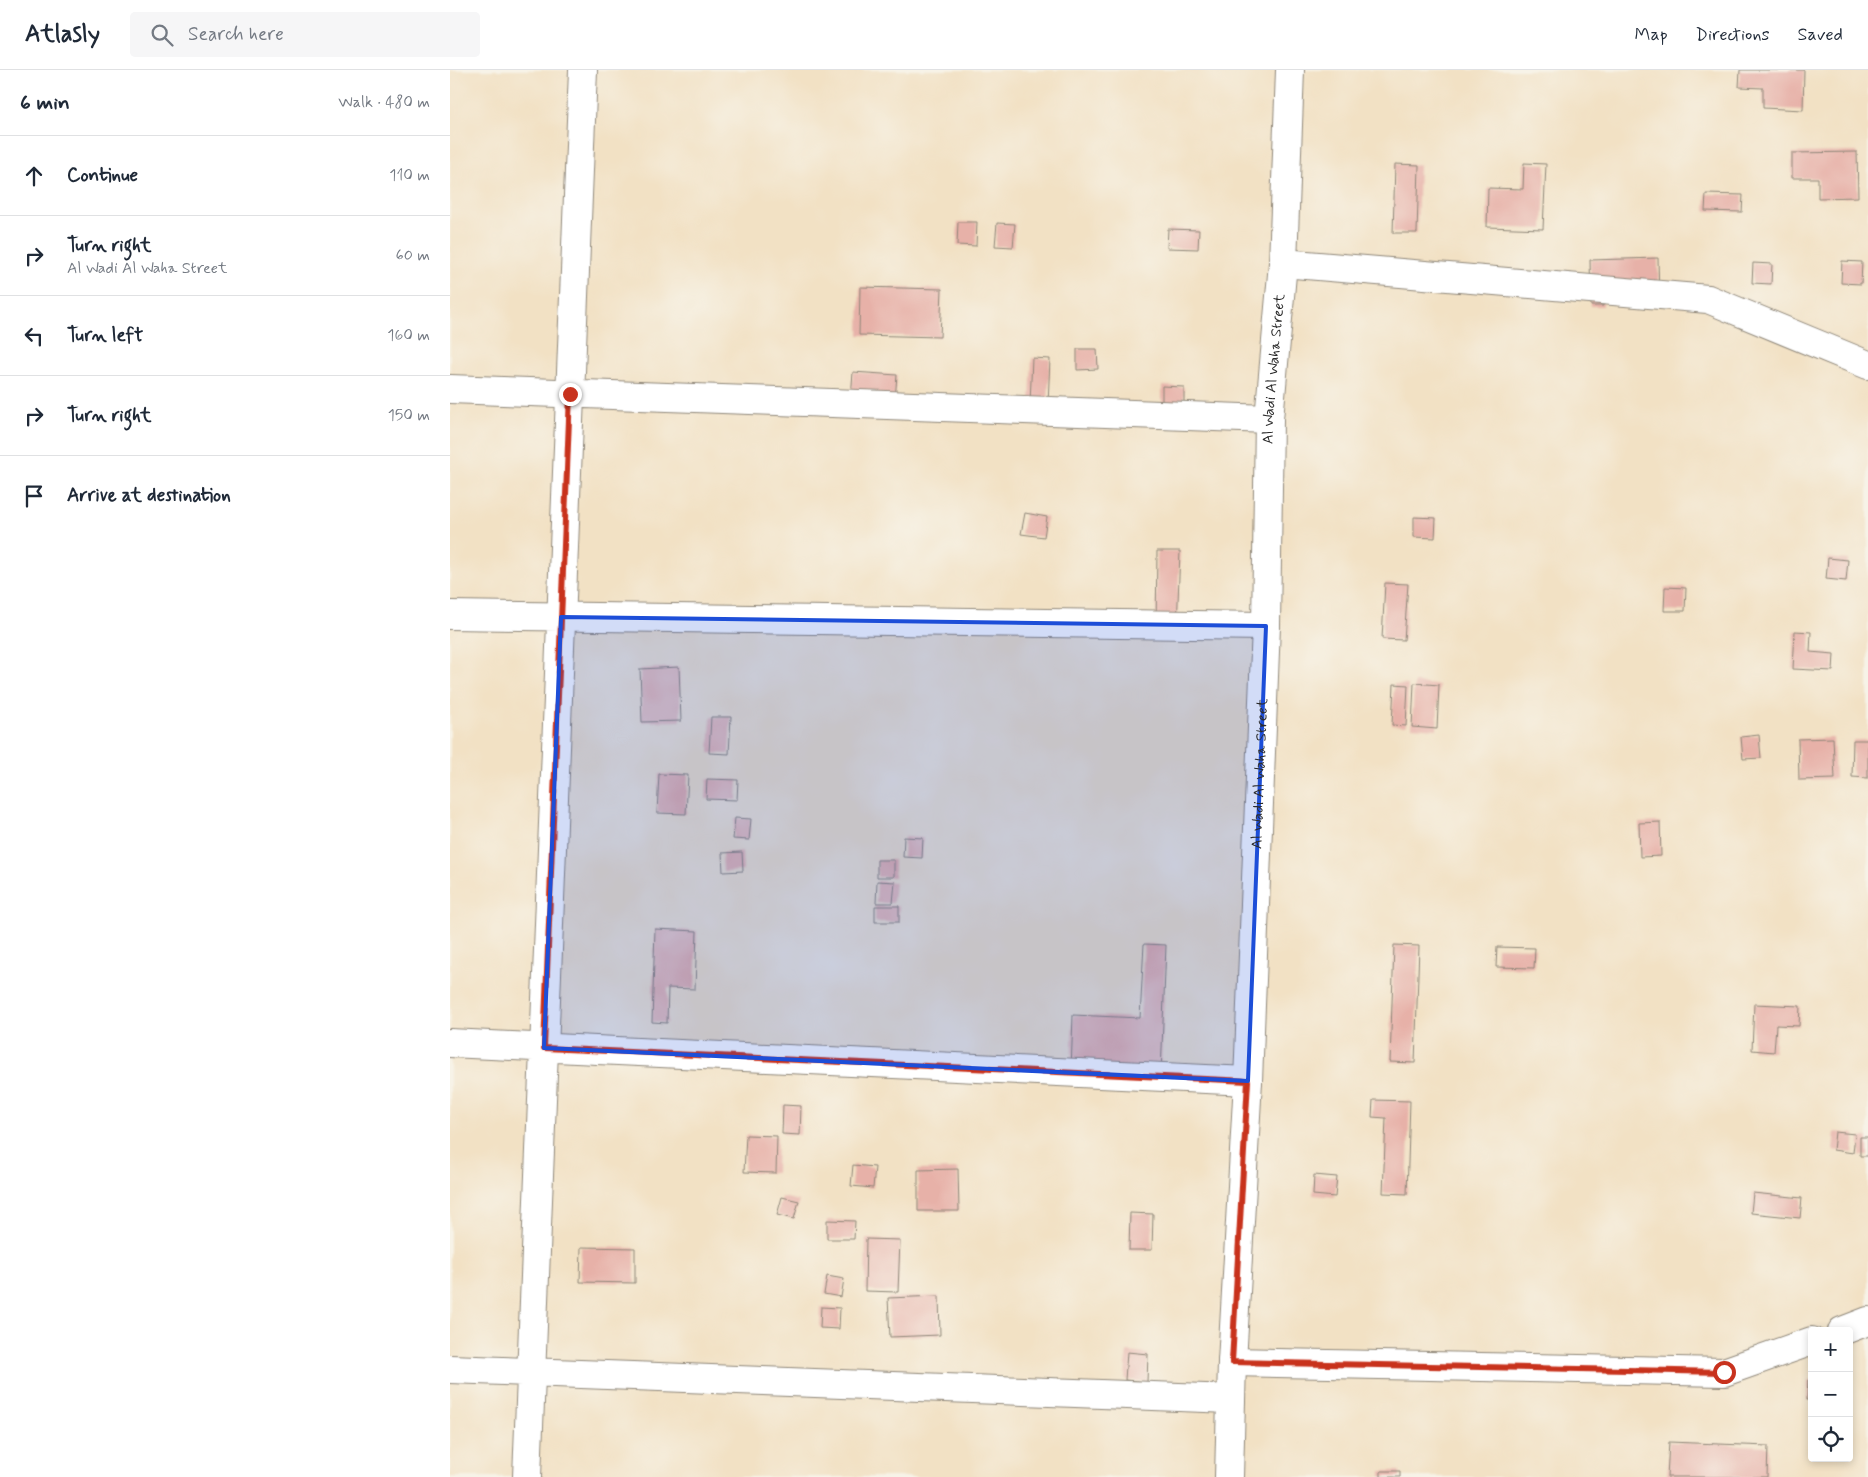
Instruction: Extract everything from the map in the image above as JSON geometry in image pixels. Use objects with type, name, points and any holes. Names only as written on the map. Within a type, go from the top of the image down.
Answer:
[{"type":"street","points":[[527,1477],[583,70]]},
{"type":"street","name":"Al Wadi Al Waha Street","points":[[1229,1477],[1232,1362],[1248,1081],[1266,626],[1270,419],[1283,262],[1290,70]]},
{"type":"street","points":[[1283,262],[1708,299],[1868,365]]},
{"type":"street","points":[[450,389],[1270,419]]},
{"type":"street","points":[[450,615],[1266,626]]},
{"type":"street","points":[[450,1043],[1248,1081]]},
{"type":"street","points":[[1852,1327],[1868,1321]]},
{"type":"street","points":[[1232,1362],[1724,1372],[1808,1342]]},
{"type":"street","points":[[450,1369],[1231,1399]]},
{"type":"highlighted area","points":[[561,617],[1266,626],[1248,1081],[544,1048]]},
{"type":"building","points":[[1740,70],[1804,70],[1803,110],[1763,108],[1763,88],[1739,87]]},
{"type":"building","points":[[1857,152],[1858,197],[1818,198],[1818,178],[1792,178],[1792,153]]},
{"type":"building","points":[[1524,163],[1546,164],[1543,229],[1487,227],[1488,188],[1523,189]]},
{"type":"building","points":[[1395,164],[1419,165],[1417,233],[1393,233]]},
{"type":"building","points":[[1706,194],[1743,195],[1742,212],[1705,211]]},
{"type":"building","points":[[958,222],[977,222],[976,246],[957,245]]},
{"type":"building","points":[[997,223],[1015,224],[1013,247],[995,246]]},
{"type":"building","points":[[1168,229],[1199,230],[1198,249],[1167,248]]},
{"type":"building","points":[[1658,258],[1659,301],[1602,282],[1603,306],[1591,306],[1590,260]]},
{"type":"building","points":[[1842,261],[1862,262],[1861,284],[1841,283]]},
{"type":"building","points":[[1753,263],[1772,264],[1771,284],[1752,283]]},
{"type":"building","points":[[860,287],[942,289],[940,337],[859,335]]},
{"type":"building","points":[[1077,349],[1097,349],[1098,369],[1077,370]]},
{"type":"building","points":[[1032,358],[1050,359],[1048,404],[1030,403]]},
{"type":"building","points":[[853,372],[897,375],[895,400],[851,398]]},
{"type":"building","points":[[1162,386],[1184,387],[1184,407],[1162,406]]},
{"type":"building","points":[[1025,513],[1047,517],[1044,537],[1021,534]]},
{"type":"building","points":[[1414,517],[1436,518],[1435,538],[1414,537]]},
{"type":"building","points":[[1157,551],[1180,551],[1177,627],[1156,627]]},
{"type":"building","points":[[1828,558],[1848,560],[1846,581],[1826,579]]},
{"type":"building","points":[[1385,583],[1408,584],[1404,640],[1382,639]]},
{"type":"building","points":[[1665,587],[1686,588],[1685,611],[1664,611]]},
{"type":"building","points":[[1795,631],[1811,632],[1810,652],[1834,654],[1833,671],[1793,669]]},
{"type":"building","points":[[679,667],[681,721],[642,722],[640,669]]},
{"type":"building","points":[[1414,683],[1439,685],[1437,729],[1412,727]]},
{"type":"building","points":[[1394,684],[1408,685],[1406,726],[1392,725]]},
{"type":"building","points":[[711,717],[731,717],[729,754],[709,753]]},
{"type":"building","points":[[1759,735],[1761,758],[1743,759],[1741,737]]},
{"type":"building","points":[[1833,738],[1835,779],[1799,780],[1798,739]]},
{"type":"building","points":[[1853,740],[1868,740],[1868,778],[1852,777]]},
{"type":"building","points":[[659,774],[688,775],[686,814],[657,813]]},
{"type":"building","points":[[707,779],[738,780],[737,800],[706,799]]},
{"type":"building","points":[[735,818],[751,819],[749,840],[733,839]]},
{"type":"building","points":[[1660,822],[1661,856],[1640,857],[1639,823]]},
{"type":"building","points":[[904,837],[923,838],[922,858],[903,857]]},
{"type":"building","points":[[742,852],[743,871],[723,872],[722,853]]},
{"type":"building","points":[[877,860],[894,860],[894,877],[877,877]]},
{"type":"building","points":[[877,881],[895,882],[893,903],[876,903]]},
{"type":"building","points":[[875,906],[899,906],[899,922],[875,922]]},
{"type":"building","points":[[655,929],[697,931],[695,989],[668,988],[667,1023],[652,1022]]},
{"type":"building","points":[[1144,944],[1166,945],[1161,1074],[1071,1071],[1073,1015],[1140,1018]]},
{"type":"building","points":[[1394,945],[1419,946],[1415,1063],[1390,1062]]},
{"type":"building","points":[[1497,947],[1535,948],[1534,968],[1496,967]]},
{"type":"building","points":[[1754,1004],[1800,1006],[1799,1026],[1776,1025],[1774,1052],[1752,1050]]},
{"type":"building","points":[[1373,1100],[1410,1101],[1407,1194],[1383,1193],[1386,1118],[1372,1117]]},
{"type":"building","points":[[783,1105],[801,1106],[800,1135],[782,1134]]},
{"type":"building","points":[[1835,1132],[1855,1134],[1853,1153],[1833,1150]]},
{"type":"building","points":[[746,1135],[777,1136],[776,1173],[744,1172]]},
{"type":"building","points":[[1860,1137],[1868,1137],[1868,1156],[1860,1156]]},
{"type":"building","points":[[853,1165],[875,1167],[873,1188],[851,1186]]},
{"type":"building","points":[[958,1169],[959,1211],[918,1211],[918,1170]]},
{"type":"building","points":[[1314,1175],[1337,1177],[1335,1197],[1313,1195]]},
{"type":"building","points":[[1753,1193],[1802,1198],[1800,1218],[1751,1213]]},
{"type":"building","points":[[782,1197],[799,1201],[794,1219],[777,1215]]},
{"type":"building","points":[[1130,1213],[1153,1214],[1152,1250],[1129,1250]]},
{"type":"building","points":[[827,1220],[855,1221],[854,1239],[827,1239]]},
{"type":"building","points":[[866,1239],[900,1240],[898,1292],[865,1291]]},
{"type":"building","points":[[581,1247],[635,1248],[635,1283],[580,1282]]},
{"type":"building","points":[[827,1276],[844,1279],[841,1297],[824,1294]]},
{"type":"building","points":[[939,1296],[940,1335],[890,1337],[888,1298]]},
{"type":"building","points":[[821,1307],[840,1308],[839,1329],[820,1328]]},
{"type":"building","points":[[1127,1352],[1148,1354],[1147,1382],[1125,1380]]},
{"type":"building","points":[[1669,1442],[1768,1446],[1767,1477],[1667,1477]]},
{"type":"building","points":[[1381,1471],[1400,1471],[1400,1477],[1381,1477]]},
{"type":"route","points":[[570,394],[544,1048],[1248,1081],[1232,1362],[1724,1372]]}]
